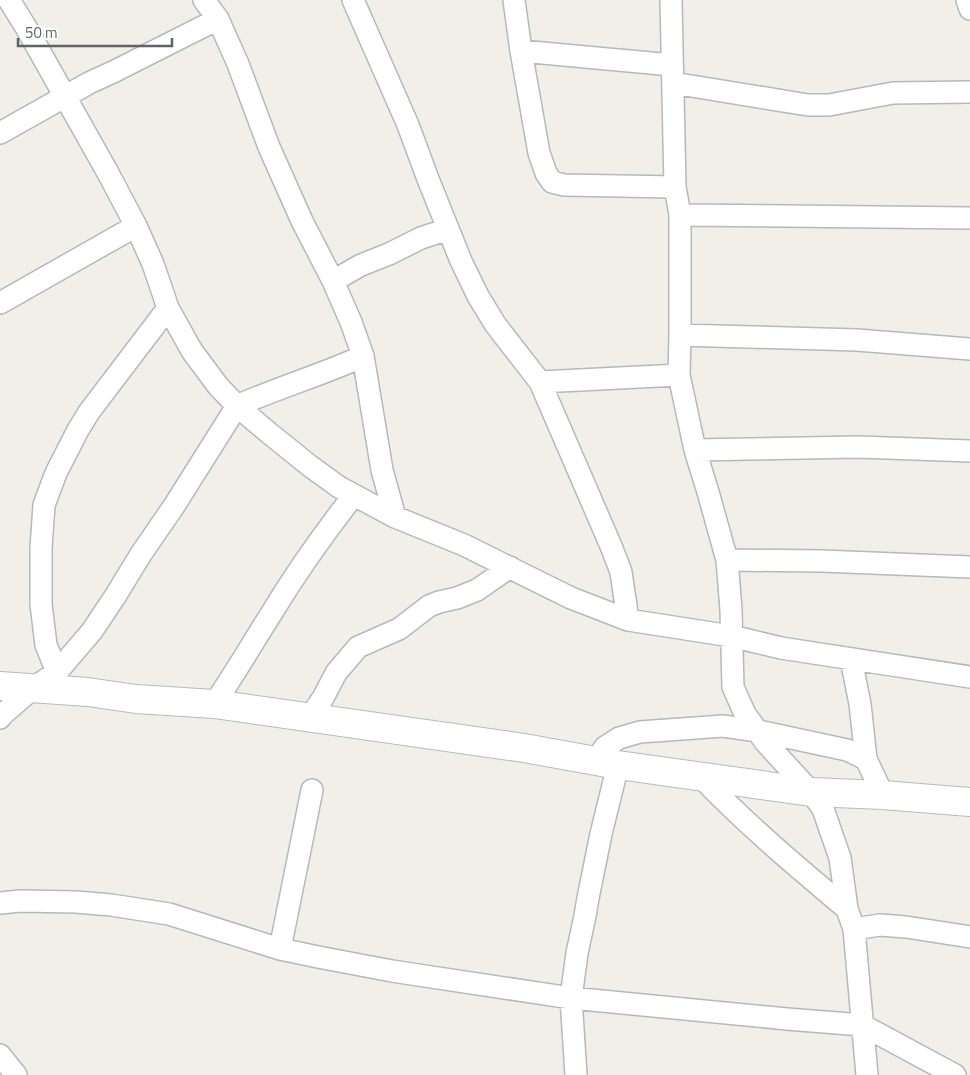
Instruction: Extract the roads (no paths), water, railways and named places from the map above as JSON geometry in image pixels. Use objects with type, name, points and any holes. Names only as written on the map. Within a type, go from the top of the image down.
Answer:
[{"type":"street","points":[[9,0],[65,96],[136,226],[153,264],[168,308],[192,351],[218,386],[238,406],[310,466],[339,487],[395,517],[450,538],[572,598],[628,620],[731,636],[781,648],[970,677]]},
{"type":"street","points":[[204,0],[218,19],[238,64],[269,147],[302,221],[333,281],[351,322],[363,356],[382,470],[395,517]]},
{"type":"street","points":[[353,0],[408,125],[461,261],[478,296],[495,324],[540,382],[621,572],[628,620]]},
{"type":"street","points":[[514,0],[539,153],[546,173],[552,182],[564,185],[675,187]]},
{"type":"street","points":[[671,0],[675,187],[680,215],[679,375],[695,450],[727,560],[731,610],[733,686],[745,714],[766,744],[811,792],[823,809],[840,858],[848,909],[854,929],[867,1075]]},
{"type":"street","points":[[967,0],[970,9]]},
{"type":"street","points":[[0,133],[88,83],[218,19]]},
{"type":"street","points":[[521,51],[672,74],[808,105],[835,104],[893,93],[970,92]]},
{"type":"street","points":[[680,215],[970,218]]},
{"type":"street","points":[[0,303],[9,288],[136,226]]},
{"type":"street","points":[[333,281],[421,238],[448,229]]},
{"type":"street","points":[[57,672],[46,645],[41,604],[41,548],[44,505],[56,473],[89,412],[168,308]]},
{"type":"street","points":[[680,335],[857,340],[970,349]]},
{"type":"street","points":[[0,718],[32,688],[57,672],[92,631],[140,554],[174,506],[238,406],[363,356]]},
{"type":"street","points":[[540,382],[679,375]]},
{"type":"street","points":[[695,450],[859,447],[970,451]]},
{"type":"street","points":[[214,704],[271,613],[331,524],[354,495]]},
{"type":"street","points":[[727,560],[822,561],[970,567]]},
{"type":"street","points":[[310,717],[323,698],[336,673],[358,647],[399,629],[429,606],[477,590],[510,567]]},
{"type":"street","points":[[851,659],[860,704],[866,760],[883,795]]},
{"type":"street","points":[[0,686],[88,692],[136,699],[214,704],[524,748],[607,763],[811,792],[883,795],[970,802]]},
{"type":"street","points":[[576,1075],[571,998],[577,953],[601,834],[607,763],[605,748],[620,738],[640,732],[723,726],[758,731],[847,750],[866,760]]},
{"type":"street","points":[[702,777],[756,832],[848,909]]},
{"type":"street","points":[[280,949],[312,790]]},
{"type":"street","points":[[0,903],[20,901],[76,902],[111,905],[169,914],[280,949],[318,958],[571,998],[862,1025],[955,1075]]},
{"type":"street","points":[[854,929],[880,925],[970,936]]}]
